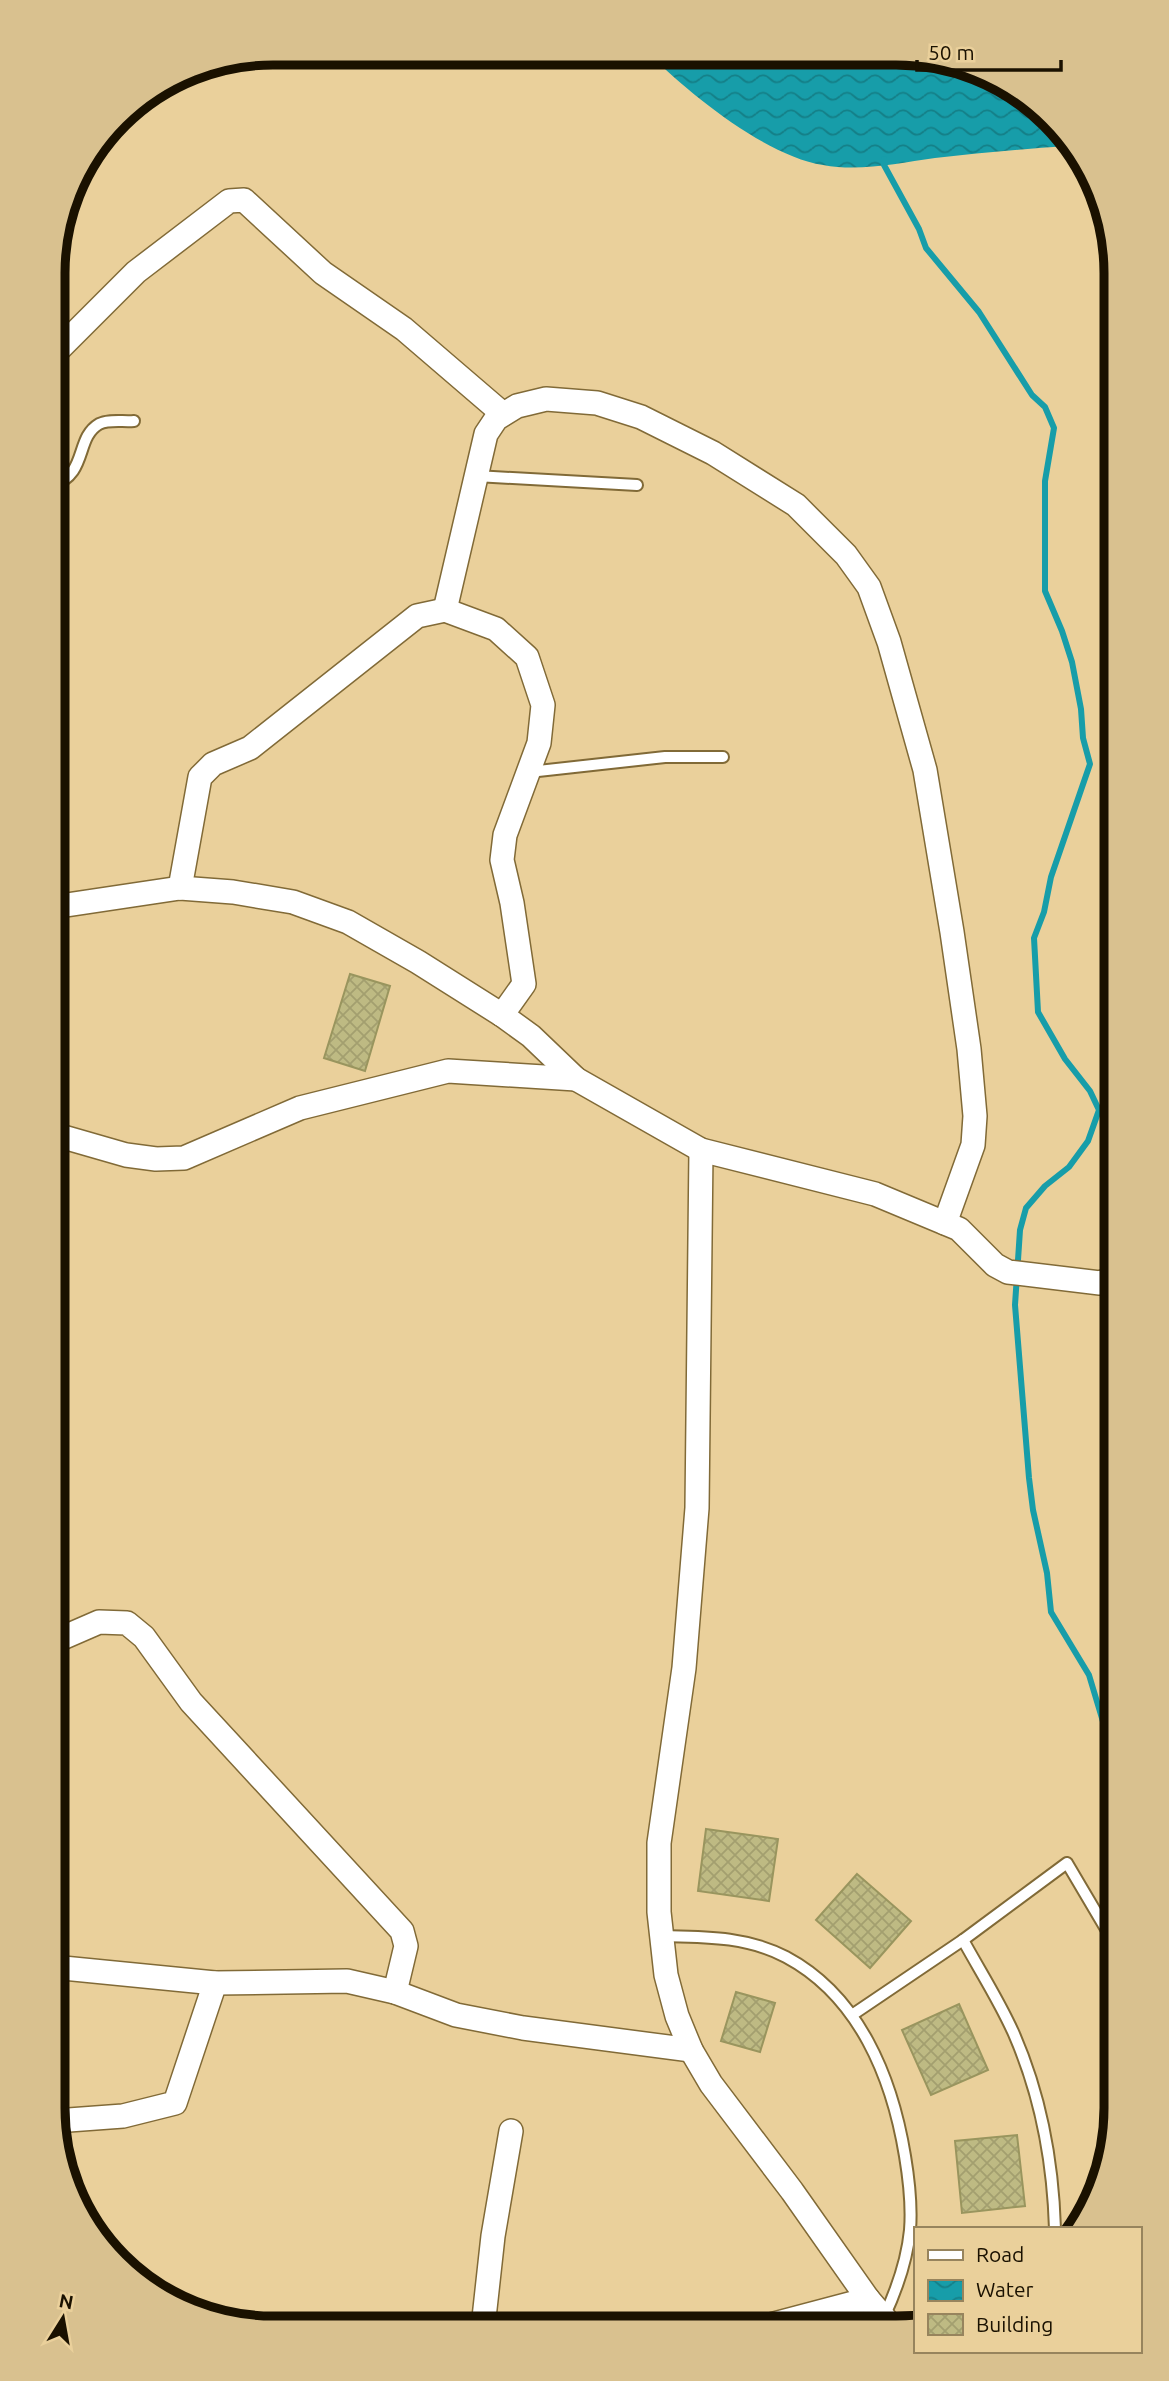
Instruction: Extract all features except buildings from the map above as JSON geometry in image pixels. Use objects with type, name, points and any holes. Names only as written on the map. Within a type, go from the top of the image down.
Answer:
[{"type":"street","points":[[65,343],[136,272],[229,201],[244,200],[323,273],[404,329],[503,414]]},
{"type":"street","points":[[445,610],[486,434],[496,419],[516,406],[546,398],[597,403],[641,417],[712,453],[796,505],[846,555],[869,587],[889,642],[925,770],[969,1049],[975,1116],[972,1144],[945,1223]]},
{"type":"street","points":[[180,888],[200,777],[213,764],[250,748],[417,616],[445,610],[496,629],[527,657],[543,705],[539,743],[505,835],[502,860],[512,903],[524,984],[502,1015]]},
{"type":"street","points":[[65,906],[180,888],[233,892],[293,902],[348,922],[418,962],[531,1036],[576,1079],[701,1150],[875,1194],[959,1229],[995,1265],[1008,1272],[1104,1282]]},
{"type":"street","points":[[65,1137],[126,1155],[156,1159],[184,1157],[300,1108],[448,1071],[576,1079]]},
{"type":"street","points":[[701,1150],[697,1508],[684,1668],[659,1843],[660,1936],[666,1975],[677,2016],[691,2050],[710,2084],[792,2191],[868,2300],[883,2316]]},
{"type":"street","points":[[65,1637],[99,1622],[127,1623],[144,1637],[191,1702],[402,1931],[406,1946],[395,1992]]},
{"type":"street","points":[[65,1968],[215,1983],[347,1981],[395,1992],[456,2014],[523,2028],[691,2050]]},
{"type":"street","points":[[65,2119],[123,2116],[176,2103],[215,1983]]},
{"type":"street","points":[[484,2316],[493,2236],[511,2131]]},
{"type":"street","points":[[806,2316],[868,2300]]},
{"type":"lane","points":[[65,479],[75,471],[89,435],[98,425],[134,421]]},
{"type":"lane","points":[[476,476],[636,485]]},
{"type":"lane","points":[[529,772],[665,757],[723,757]]},
{"type":"lane","points":[[852,2015],[963,1940],[1067,1863],[1104,1926]]},
{"type":"lane","points":[[660,1936],[726,1938],[767,1949],[816,1976],[852,2015],[875,2055],[894,2106],[910,2187],[908,2249],[890,2316]]},
{"type":"lane","points":[[963,1940],[1013,2032],[1033,2085],[1050,2162],[1055,2227]]},
{"type":"water","points":[[661,65],[910,65],[937,69],[988,86],[1012,100],[1033,116],[1061,147],[968,154],[879,166],[823,165],[778,150],[754,137],[686,88]]},
{"type":"waterway","points":[[884,159],[884,165],[919,229],[926,248],[979,312],[1032,395],[1045,407],[1054,428],[1045,481],[1045,591],[1072,662],[1081,709],[1083,738],[1090,764],[1051,877],[1044,912],[1034,938],[1038,1012],[1065,1059],[1090,1091],[1099,1110],[1088,1141],[1069,1167],[1045,1186],[1026,1208],[1020,1230],[1015,1305],[1029,1478],[1047,1573],[1051,1612],[1089,1675],[1104,1725]]}]
